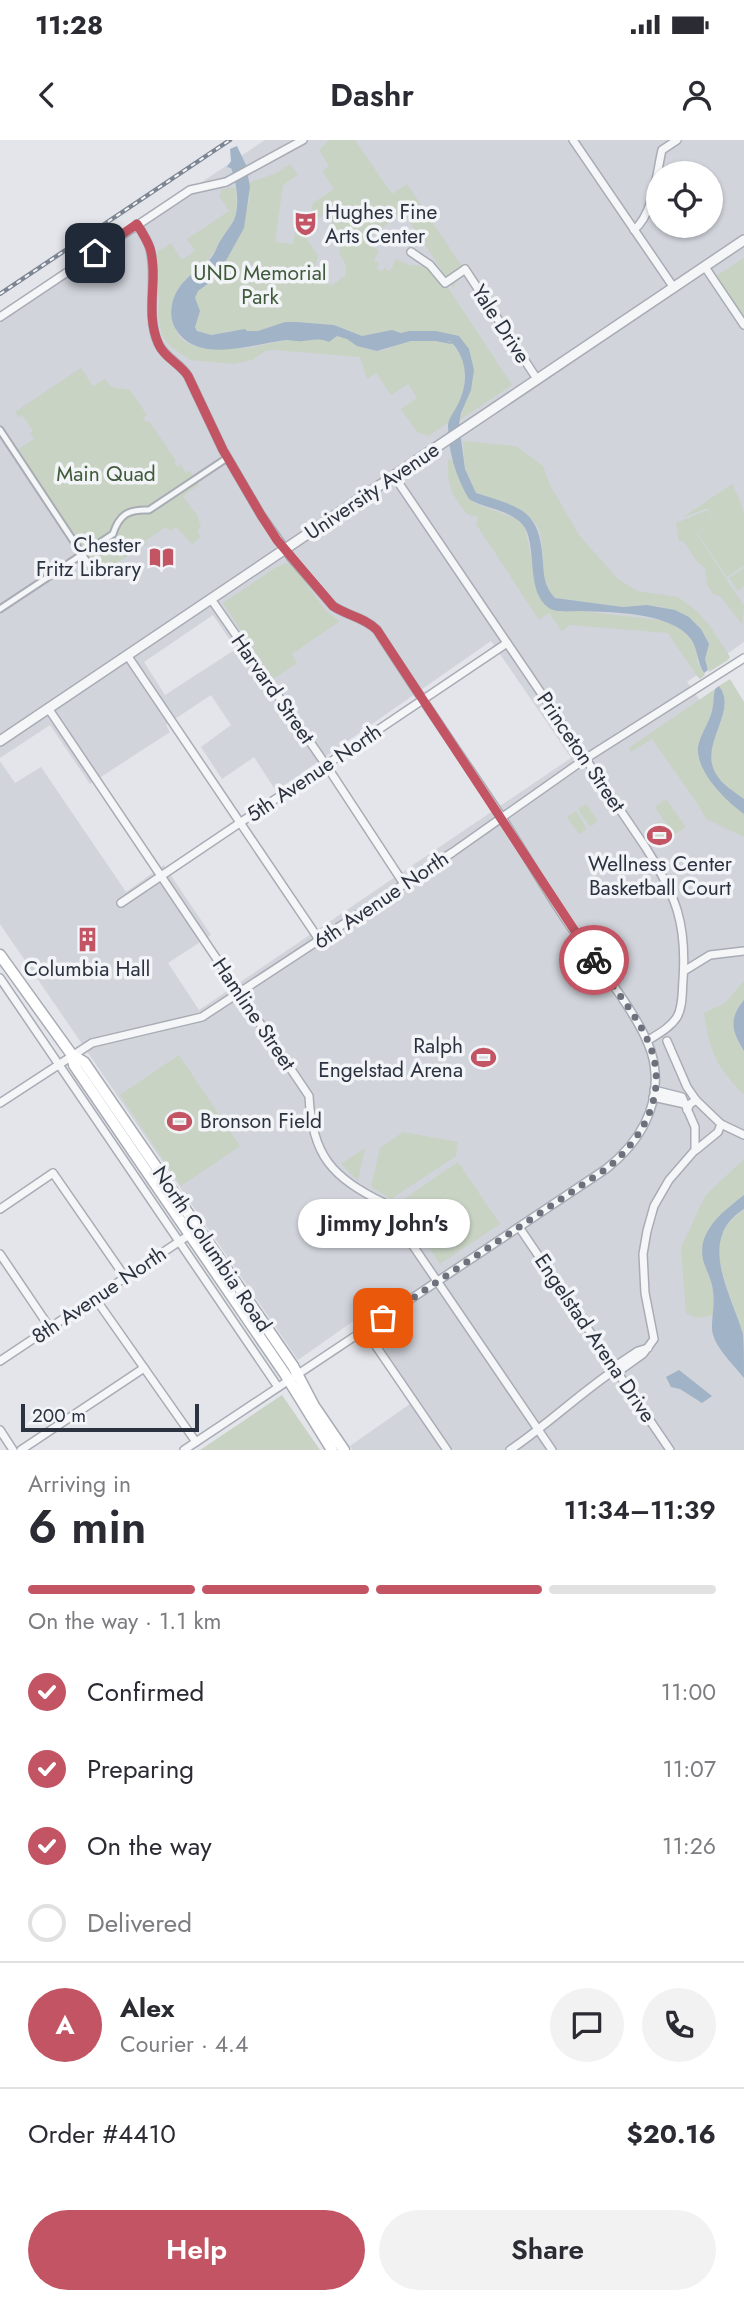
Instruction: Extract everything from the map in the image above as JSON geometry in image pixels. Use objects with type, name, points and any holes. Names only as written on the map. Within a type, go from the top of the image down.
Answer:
[{"type":"main road","name":"North Columbia Road","points":[[0,955],[72,1055],[84,1062],[344,1450]]},
{"type":"main road","name":"North Columbia Road","points":[[293,1377],[332,1450]]},
{"type":"street","points":[[0,317],[190,190],[226,182],[303,140]]},
{"type":"street","points":[[573,140],[674,288]]},
{"type":"street","points":[[634,230],[642,223],[648,208],[662,150],[677,140]]},
{"type":"street","points":[[137,224],[150,249],[151,311],[162,351],[182,367],[188,376],[227,458],[261,515],[292,559],[333,606],[367,620],[377,630],[647,1041],[655,1068],[651,1109],[643,1129],[622,1157],[184,1450]]},
{"type":"street","name":"University Avenue","points":[[0,741],[744,240]]},
{"type":"street","name":"Yale Drive","points":[[411,252],[430,265],[445,283],[464,270],[537,379]]},
{"type":"street","points":[[705,267],[744,325]]},
{"type":"street","points":[[0,430],[92,569]]},
{"type":"street","points":[[0,609],[113,534],[124,513],[137,509],[149,510],[227,458]]},
{"type":"street","name":"Princeton Street","points":[[394,475],[646,848],[671,891],[683,932],[684,971],[681,1002],[677,1017],[671,1024],[647,1041]]},
{"type":"street","name":"Harvard Street","points":[[211,599],[326,765],[404,884]]},
{"type":"street","name":"5th Avenue North","points":[[121,903],[507,643]]},
{"type":"street","points":[[127,655],[320,941]]},
{"type":"street","name":"6th Avenue North","points":[[0,1103],[92,1043],[202,1017],[320,941],[585,759],[744,658]]},
{"type":"street","name":"Hamline Street","points":[[48,708],[309,1096],[311,1122],[324,1157],[346,1182],[384,1203],[552,1450]]},
{"type":"street","points":[[684,971],[710,955],[744,951]]},
{"type":"street","points":[[14,975],[1,982],[278,1387]]},
{"type":"street","points":[[667,1041],[687,1087],[696,1100],[721,1124],[744,1135]]},
{"type":"street","points":[[654,1093],[686,1107],[695,1127],[695,1150]]},
{"type":"street","points":[[686,1107],[696,1100]]},
{"type":"street","points":[[510,1450],[539,1431],[581,1393],[653,1343],[655,1334],[643,1280],[643,1254],[647,1231],[661,1192],[695,1150],[718,1132],[721,1124]]},
{"type":"street","points":[[0,1209],[54,1173],[125,1277]]},
{"type":"street","name":"Engelstad Arena Drive","points":[[519,1227],[670,1450]]},
{"type":"street","name":"8th Avenue North","points":[[0,1361],[195,1231]]},
{"type":"street","points":[[0,1254],[50,1328]]},
{"type":"street","points":[[95,1298],[196,1442]]},
{"type":"street","points":[[365,1330],[447,1450]]},
{"type":"street","points":[[22,1450],[144,1368]]},
{"type":"street","points":[[0,1430],[13,1450]]},
{"type":"shaded area","points":[[265,140],[744,140],[744,642],[687,682],[744,763],[744,1450],[353,1450],[350,1446],[417,1399],[362,1315],[298,1360],[0,924],[0,761],[15,783],[41,767],[126,892],[164,865],[211,935],[168,963],[199,1010],[571,758],[491,641],[276,791],[254,757],[222,779],[201,747],[231,725],[211,695],[166,725],[170,732],[90,784],[50,725],[0,758],[0,316]],"holes":[[[213,615],[236,649],[165,695],[144,662]]]},
{"type":"green space","name":"UND Memorial Park","points":[[329,140],[355,140],[392,194],[407,184],[463,268],[457,276],[454,289],[403,212],[374,234],[369,245],[379,250],[374,260],[379,263],[377,269],[382,271],[384,268],[390,271],[396,259],[410,265],[429,266],[445,283],[512,385],[460,420],[474,370],[459,336],[388,331],[362,336],[334,325],[297,322],[285,322],[258,331],[230,331],[211,335],[202,334],[195,327],[195,297],[198,290],[217,277],[239,238],[250,197],[250,182],[274,174],[290,164],[298,175],[283,185],[275,242],[293,244],[295,231],[300,228],[318,256],[312,281],[332,285],[346,275],[346,265],[339,253],[341,243],[331,229],[333,221],[327,213],[316,220],[309,220],[313,203],[334,189],[322,171],[329,166],[319,150]]},
{"type":"green space","points":[[236,187],[237,210],[230,227],[206,263],[183,284],[174,297],[172,317],[179,336],[189,344],[210,348],[248,348],[337,336],[377,351],[414,341],[450,341],[465,362],[464,388],[448,423],[428,436],[417,432],[401,409],[417,398],[408,384],[391,395],[376,373],[367,379],[360,357],[273,350],[266,351],[252,360],[233,364],[190,360],[170,346],[162,336],[158,315],[154,254],[171,243],[182,260],[195,251],[187,239],[229,211],[219,196],[222,189]]},
{"type":"green space","points":[[744,258],[744,325],[713,278]]},
{"type":"green space","name":"Main Quad","points":[[81,368],[93,386],[105,379],[111,387],[130,390],[147,415],[143,418],[146,422],[149,421],[176,461],[174,463],[177,467],[181,465],[186,473],[190,471],[199,485],[183,496],[196,512],[201,527],[197,531],[201,537],[192,544],[176,527],[170,531],[166,527],[145,541],[146,544],[97,576],[14,452],[34,439],[30,434],[33,431],[22,415],[19,417],[15,412]]},
{"type":"green space","points":[[463,441],[516,446],[543,466],[550,485],[579,535],[617,578],[637,591],[678,597],[697,611],[730,657],[728,660],[709,672],[705,659],[709,644],[701,629],[689,617],[659,606],[623,607],[555,598],[546,582],[537,526],[518,509],[476,493],[465,469]]},
{"type":"green space","points":[[448,460],[454,460],[456,470],[476,504],[515,518],[525,528],[539,596],[589,612],[668,621],[692,640],[697,651],[697,661],[705,675],[700,679],[697,676],[668,633],[570,625],[562,631],[549,613],[539,620],[476,524],[478,517],[467,514],[454,495],[449,483]]},
{"type":"green space","points":[[732,484],[744,514],[744,566],[727,577],[698,534],[710,524],[697,534],[744,606],[742,624],[720,596],[713,594],[707,585],[705,568],[697,562],[684,542],[679,541],[676,523],[708,510],[716,521],[708,508],[682,518]]},
{"type":"green space","points":[[286,563],[293,565],[326,611],[340,621],[292,654],[297,663],[273,679],[223,603]]},
{"type":"green space","points":[[744,568],[744,586],[738,591],[729,578]]},
{"type":"green space","points":[[730,679],[744,702],[744,799],[720,780],[712,765],[711,753],[724,707],[724,696],[719,686]]},
{"type":"green space","points":[[715,689],[713,709],[698,747],[734,806],[744,814],[744,837],[706,819],[652,739],[631,752],[629,748]]},
{"type":"green space","points":[[666,799],[686,827],[673,835],[655,807]]},
{"type":"green space","points":[[586,804],[598,821],[590,827],[578,809]]},
{"type":"green space","points":[[576,811],[587,829],[579,834],[567,817]]},
{"type":"green space","name":"Wellness Center Basketball Court","points":[[659,821],[672,840],[660,848],[648,829]]},
{"type":"green space","points":[[744,981],[744,1000],[736,1011],[735,1036],[744,1051],[744,1095],[716,1058],[704,1013],[725,1003]]},
{"type":"green space","name":"Bronson Field","points":[[179,1055],[240,1146],[181,1186],[120,1095]]},
{"type":"green space","points":[[403,1132],[458,1142],[456,1156],[391,1199],[371,1187],[380,1148]]},
{"type":"green space","points":[[365,1148],[358,1181],[341,1164]]},
{"type":"green space","points":[[744,1159],[744,1195],[708,1230],[715,1315],[697,1318],[686,1313],[681,1248],[705,1196]]},
{"type":"green space","points":[[458,1162],[500,1224],[440,1264],[398,1203]]},
{"type":"green space","points":[[744,1210],[744,1336],[724,1278],[719,1253],[724,1230],[732,1219]]},
{"type":"green space","points":[[282,1395],[320,1450],[200,1450]]},
{"type":"water","points":[[237,146],[246,165],[250,187],[244,228],[217,277],[198,291],[195,298],[200,311],[195,327],[197,331],[211,335],[245,329],[258,331],[285,322],[297,322],[334,325],[362,336],[392,330],[401,333],[436,331],[459,336],[469,349],[474,370],[471,390],[459,424],[465,469],[476,493],[517,508],[533,522],[541,545],[546,582],[555,598],[623,607],[647,605],[675,610],[689,617],[701,629],[709,644],[705,659],[708,670],[704,673],[691,639],[670,623],[623,613],[556,611],[542,601],[534,582],[531,547],[525,528],[514,517],[469,499],[457,473],[449,445],[448,426],[464,389],[465,372],[460,355],[450,341],[411,341],[377,351],[357,346],[337,336],[329,342],[287,340],[216,350],[190,343],[180,335],[172,317],[174,297],[186,280],[212,257],[236,214],[236,187],[231,168],[227,167],[231,161],[230,149]]},
{"type":"water","points":[[719,686],[724,696],[724,707],[711,753],[712,765],[720,780],[744,799],[744,814],[713,785],[699,757],[699,742],[712,711],[715,689]]},
{"type":"water","points":[[744,1000],[744,1051],[735,1032],[734,1019]]},
{"type":"water","points":[[744,1195],[744,1209],[730,1221],[722,1235],[719,1251],[725,1284],[743,1334],[744,1378],[719,1348],[713,1334],[713,1291],[702,1249],[708,1230],[714,1222]]},
{"type":"water","points":[[679,1370],[712,1396],[702,1403],[680,1389],[671,1387],[666,1377]]},
{"type":"waterway","points":[[436,340],[451,343]]},
{"type":"railway","points":[[0,294],[230,140]]},
{"type":"way so far","points":[[383,1318],[606,1169],[622,1157],[643,1129],[651,1109],[654,1087],[652,1052],[639,1025],[594,960]]},
{"type":"place","name":"Hughes Fine Arts Center","points":[[305,224]]},
{"type":"place","name":"Chester Fritz Library","points":[[161,557]]},
{"type":"place","name":"Wellness Center Basketball Court","points":[[660,835]]},
{"type":"place","name":"Columbia Hall","points":[[87,940]]},
{"type":"place","name":"Ralph Engelstad Arena","points":[[483,1058]]},
{"type":"place","name":"Bronson Field","points":[[180,1121]]},
{"type":"place","name":"Jimmy John's","points":[[383,1318]]},
{"type":"route","points":[[95,253],[137,224],[150,249],[151,311],[157,342],[162,351],[182,367],[188,376],[243,486],[277,540],[333,606],[367,620],[377,630],[594,960]]}]
